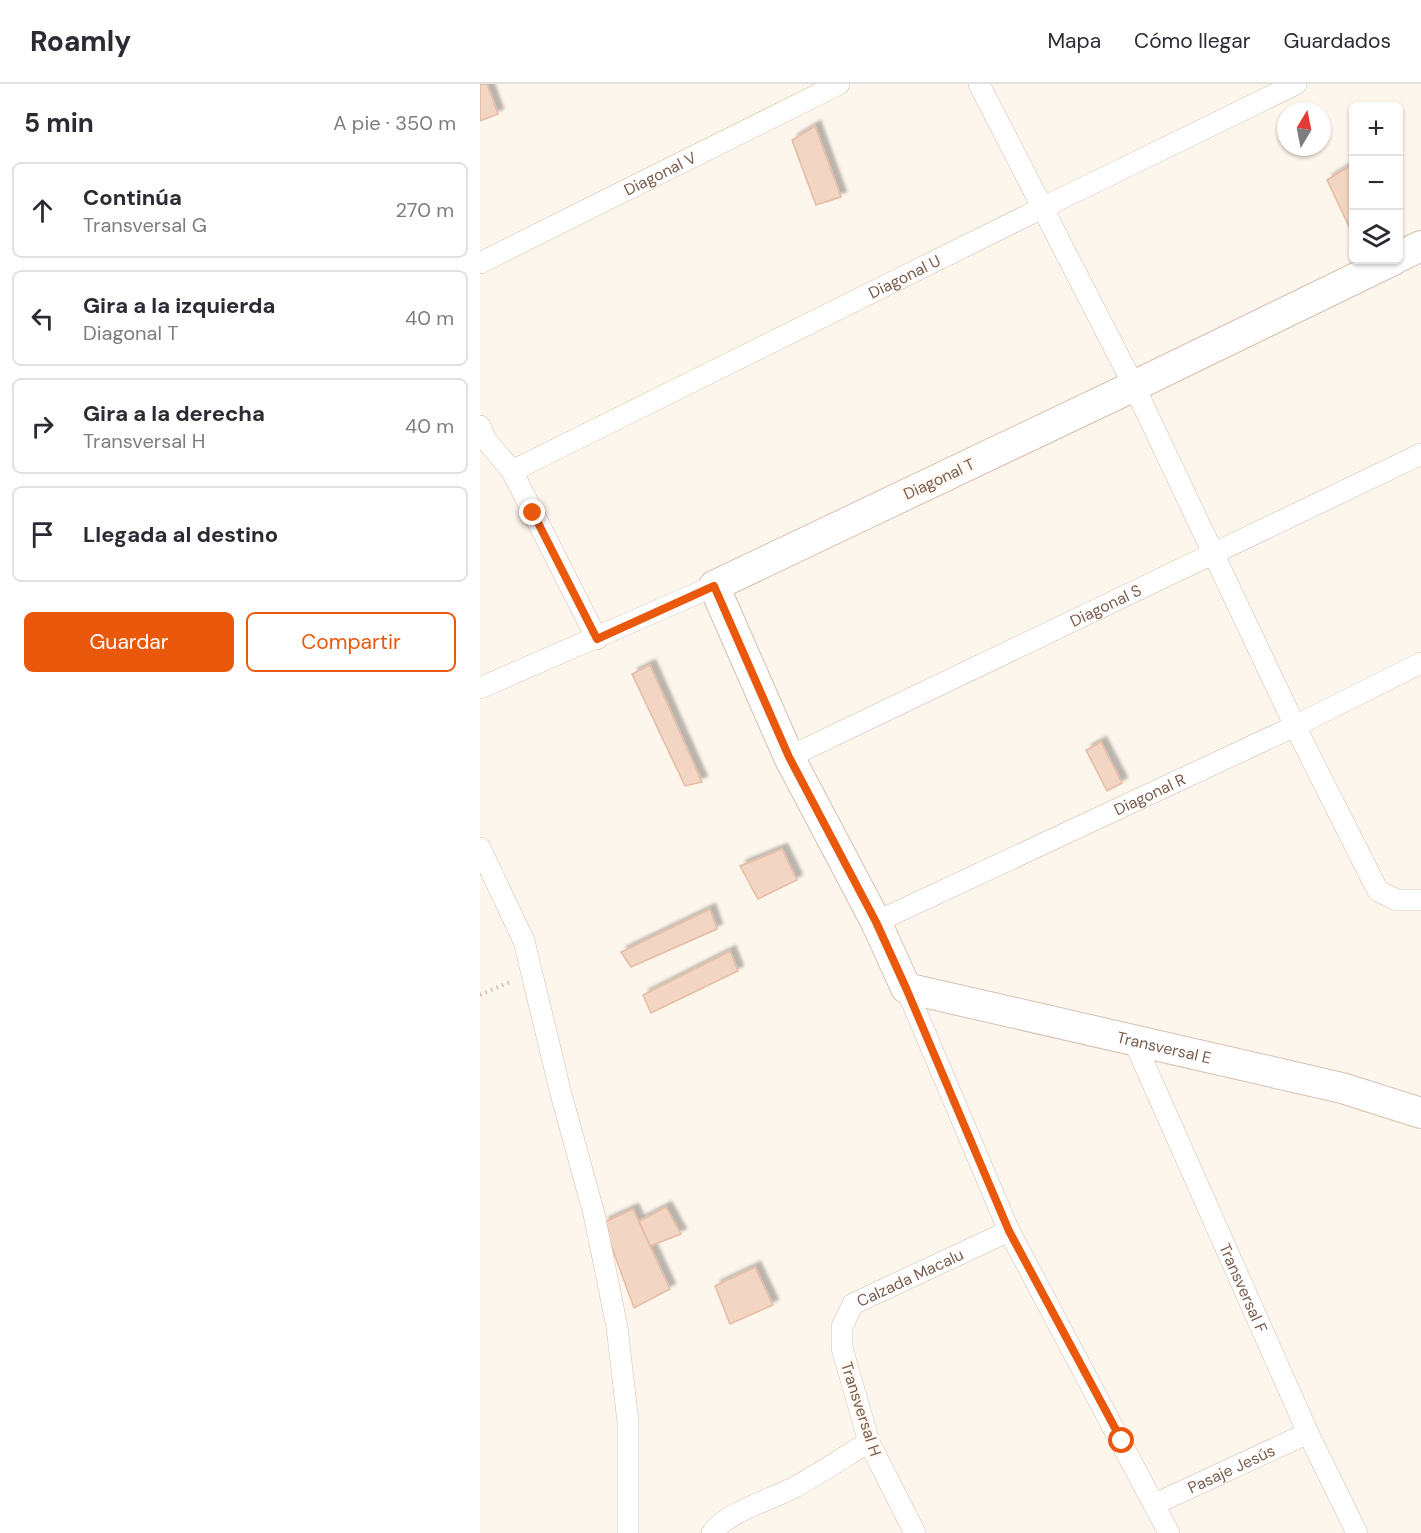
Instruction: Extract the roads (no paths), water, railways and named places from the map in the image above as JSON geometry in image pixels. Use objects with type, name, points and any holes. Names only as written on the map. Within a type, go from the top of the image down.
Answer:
[{"type":"street","name":"Diagonal V","points":[[480,263],[839,84]]},
{"type":"street","points":[[979,84],[1134,386],[1295,726],[1378,891],[1397,900],[1421,900]]},
{"type":"street","name":"Diagonal U","points":[[512,471],[1296,84]]},
{"type":"street","points":[[1403,255],[1421,246]]},
{"type":"street","name":"Diagonal T","points":[[480,688],[597,639],[714,586],[1385,264]]},
{"type":"street","points":[[480,426],[486,440],[512,471],[597,639]]},
{"type":"street","name":"Diagonal S","points":[[789,757],[1421,454]]},
{"type":"street","points":[[714,586],[789,757],[876,922],[1009,1231],[1169,1533]]},
{"type":"street","name":"Diagonal R","points":[[876,922],[1295,726],[1421,663]]},
{"type":"street","points":[[480,848],[524,941],[561,1094],[594,1214],[617,1327],[628,1422],[628,1533]]},
{"type":"street","name":"Transversal E","points":[[906,988],[1342,1088],[1421,1113]]},
{"type":"street","name":"Transversal F","points":[[1134,1041],[1308,1432],[1357,1533]]},
{"type":"street","name":"Calzada Macalu","points":[[842,1348],[842,1327],[853,1304],[1009,1231]]},
{"type":"street","name":"Transversal H","points":[[842,1348],[869,1442],[915,1533]]},
{"type":"street","name":"Pasaje Jesús","points":[[1155,1504],[1308,1432]]},
{"type":"street","points":[[714,1530],[738,1514],[794,1488],[869,1442]]}]
